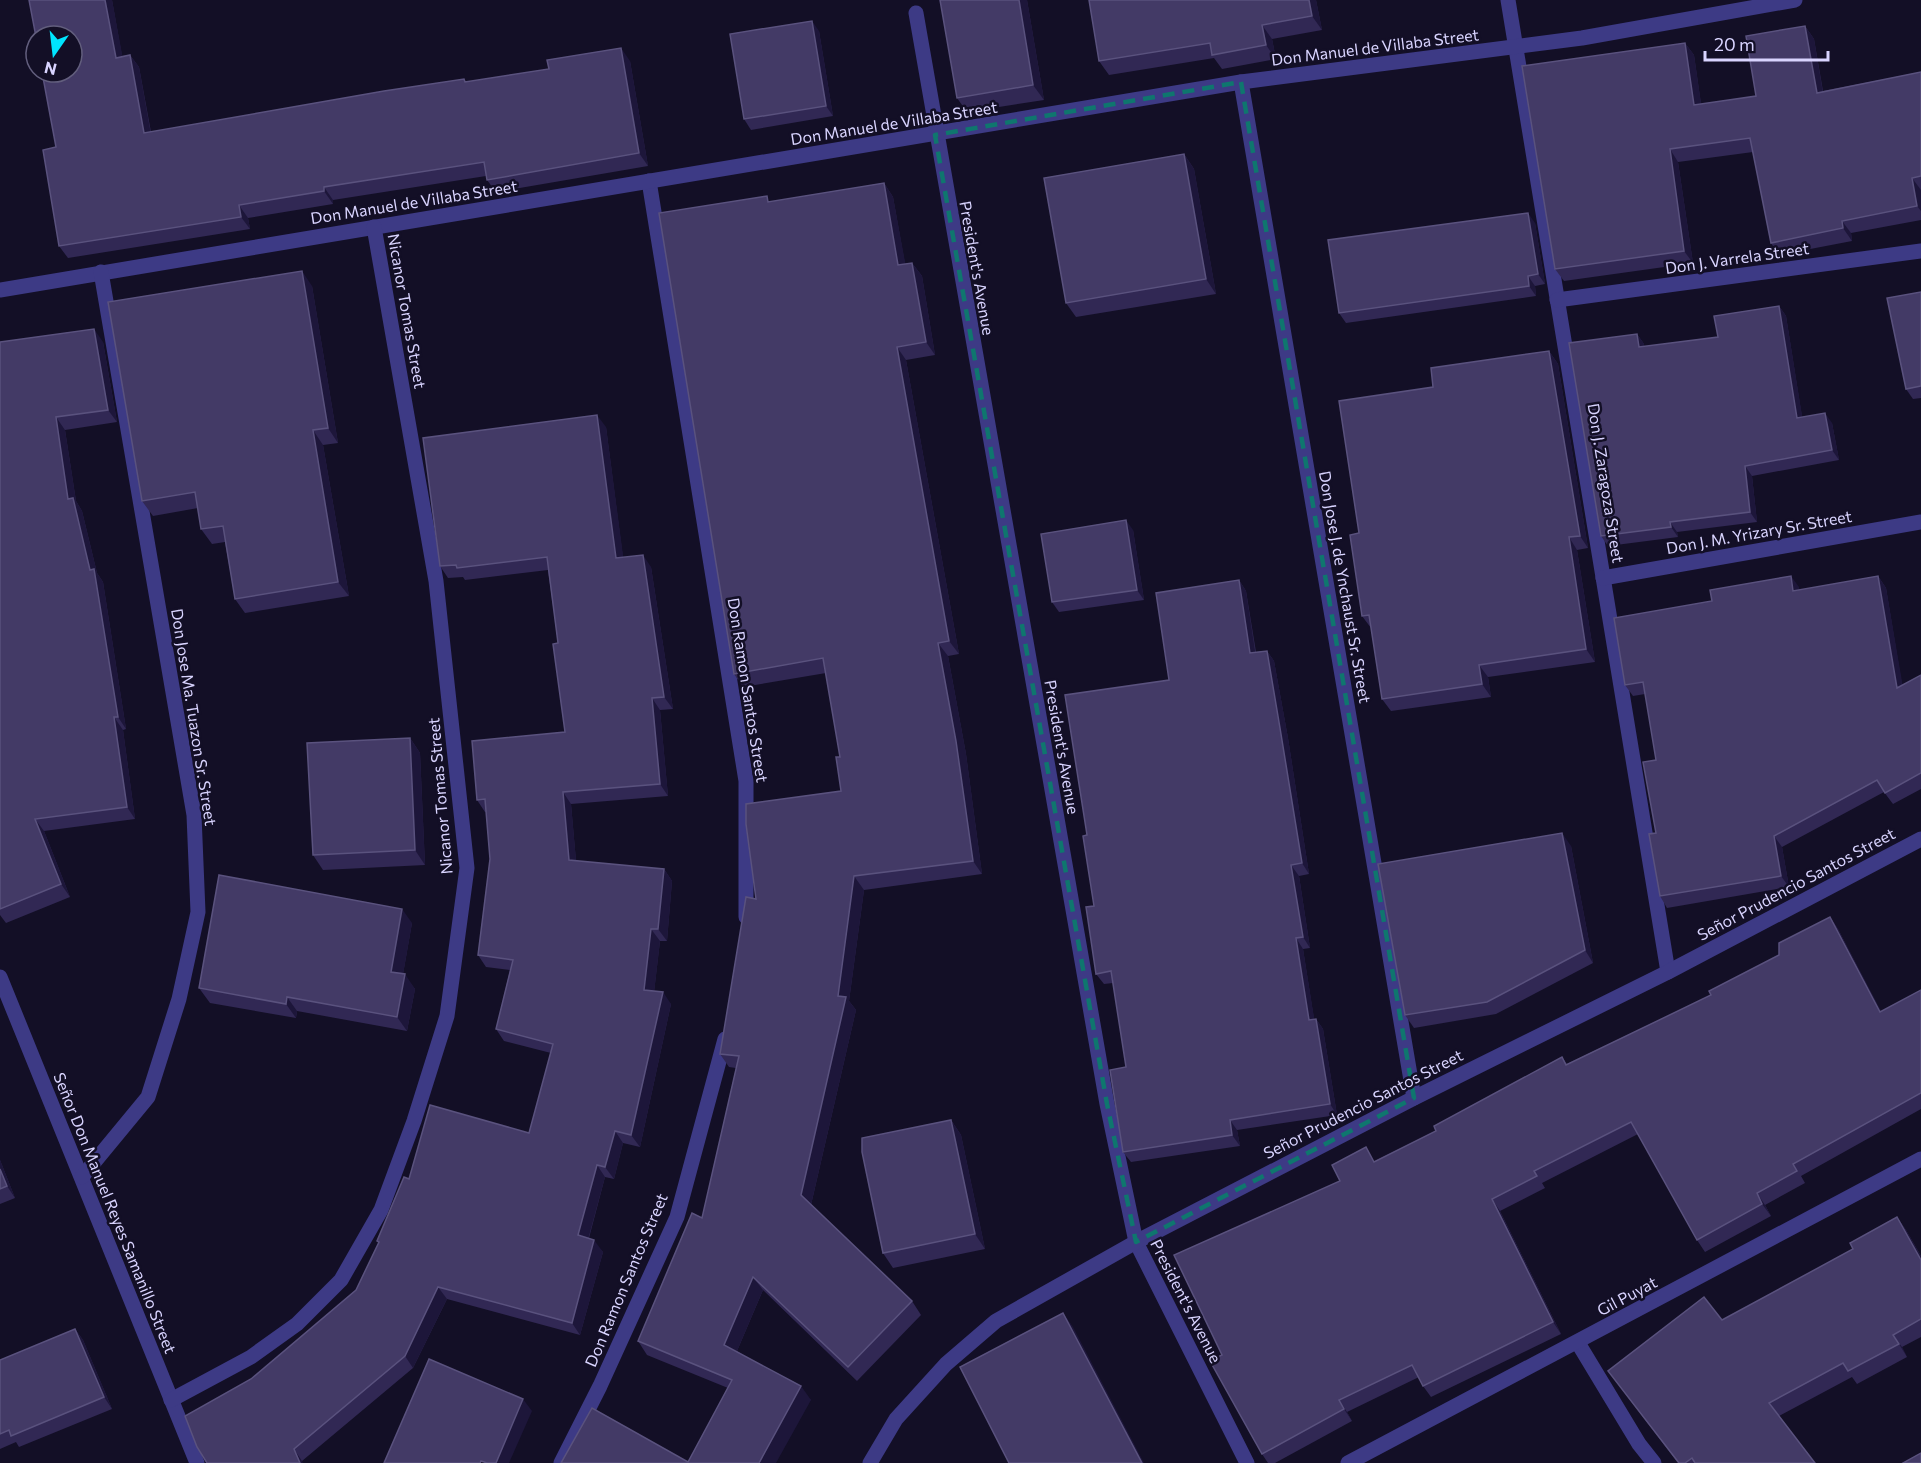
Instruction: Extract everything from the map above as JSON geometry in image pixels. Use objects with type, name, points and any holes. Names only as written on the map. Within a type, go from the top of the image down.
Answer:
[{"type":"street","name":"Don J. Zaragoza Street","points":[[1508,0],[1668,972]]},
{"type":"street","name":"Don Manuel de Villaba Street","points":[[0,290],[1241,82],[1515,47],[1795,0]]},
{"type":"street","name":"President's Avenue","points":[[916,13],[935,135],[1107,1104],[1136,1242],[1247,1463]]},
{"type":"street","name":"Don Jose J. de Ynchaust Sr. Street","points":[[1241,82],[1414,1098]]},
{"type":"street","name":"Don Ramon Santos Street","points":[[649,181],[746,781],[744,930]]},
{"type":"street","name":"Nicanor Tomas Street","points":[[171,1400],[251,1357],[297,1324],[341,1280],[381,1210],[414,1121],[447,1016],[467,868],[436,581],[374,226]]},
{"type":"street","name":"Don J. Varrela Street","points":[[1557,300],[1921,251]]},
{"type":"street","name":"Don Jose Ma. Tuazon Sr. Street","points":[[82,1177],[148,1097],[179,999],[198,912],[194,815],[101,272]]},
{"type":"street","name":"Don J. M. Yrizary Sr. Street","points":[[1603,578],[1921,522]]},
{"type":"street","name":"Señor Prudencio Santos Street","points":[[870,1463],[896,1419],[946,1364],[996,1322],[1136,1242],[1414,1098],[1668,972],[1921,839]]},
{"type":"street","name":"Señor Don Manuel Reyes Samanillo Street","points":[[0,977],[197,1463]]},
{"type":"street","name":"Don Ramon Santos Street","points":[[561,1463],[600,1386],[677,1217],[723,1054],[729,1020]]},
{"type":"street","name":"Gil Puyat","points":[[1348,1463],[1921,1159]]},
{"type":"street","points":[[1578,1343],[1639,1444],[1654,1463]]},
{"type":"highlighted area","points":[[1241,82],[1414,1098],[1136,1242],[1107,1104],[935,135]]},
{"type":"building","points":[[29,0],[105,0],[116,58],[130,55],[144,133],[384,91],[549,69],[547,60],[621,48],[639,153],[487,180],[484,162],[324,187],[324,191],[239,205],[241,217],[59,246],[43,150],[56,147],[44,84],[84,84],[84,24],[34,24]]},
{"type":"building","points":[[940,0],[1019,0],[1033,85],[957,98]]},
{"type":"building","points":[[1089,0],[1309,0],[1312,16],[1262,25],[1266,45],[1212,55],[1210,43],[1099,61]]},
{"type":"building","points":[[812,21],[826,106],[744,119],[730,34]]},
{"type":"building","points":[[1805,26],[1817,93],[1921,72],[1921,176],[1912,178],[1917,206],[1842,221],[1843,228],[1771,243],[1750,138],[1670,149],[1684,251],[1555,269],[1522,66],[1685,43],[1694,105],[1756,96],[1746,36]]},
{"type":"building","points":[[1184,154],[1206,279],[1066,303],[1044,178]]},
{"type":"building","points":[[884,183],[898,265],[912,263],[926,342],[897,347],[949,641],[938,643],[956,741],[973,861],[854,876],[838,996],[846,997],[801,1195],[912,1301],[848,1367],[753,1277],[724,1345],[801,1386],[759,1463],[561,1463],[592,1408],[688,1462],[732,1380],[638,1341],[692,1213],[702,1218],[739,1056],[720,1054],[746,897],[756,899],[746,824],[746,804],[841,791],[836,757],[840,757],[823,658],[734,674],[659,213],[767,196],[768,202]]},
{"type":"building","points":[[1528,213],[1538,274],[1528,276],[1529,286],[1339,313],[1328,240]]},
{"type":"building","points":[[302,271],[328,428],[313,430],[338,582],[235,599],[223,526],[201,529],[195,492],[142,501],[108,302]]},
{"type":"building","points":[[1921,292],[1921,386],[1906,389],[1887,298]]},
{"type":"building","points":[[1779,306],[1797,418],[1825,413],[1832,450],[1745,466],[1750,512],[1670,522],[1671,527],[1601,536],[1569,343],[1637,334],[1639,347],[1718,337],[1714,316]]},
{"type":"building","points":[[94,329],[108,410],[56,417],[68,499],[73,498],[90,570],[94,569],[118,717],[114,717],[127,807],[35,819],[61,884],[0,909],[0,342]]},
{"type":"building","points":[[1549,351],[1580,536],[1569,537],[1586,649],[1479,665],[1482,684],[1382,699],[1369,615],[1362,616],[1350,535],[1359,533],[1339,401],[1433,387],[1431,368]]},
{"type":"building","points":[[597,415],[616,558],[643,555],[664,697],[652,698],[660,784],[563,792],[569,860],[664,869],[658,929],[651,929],[644,990],[663,992],[631,1135],[615,1131],[605,1167],[597,1165],[578,1235],[594,1240],[572,1323],[438,1287],[405,1356],[294,1449],[300,1463],[207,1463],[197,1447],[185,1416],[251,1379],[356,1290],[379,1242],[377,1241],[404,1177],[409,1179],[430,1105],[529,1133],[553,1044],[496,1029],[513,960],[478,955],[490,859],[485,799],[477,800],[472,741],[565,732],[553,644],[558,643],[547,557],[457,568],[456,565],[440,566],[423,438]]},
{"type":"building","points":[[1126,520],[1137,590],[1052,602],[1041,534]]},
{"type":"building","points":[[1791,576],[1793,591],[1878,576],[1897,688],[1921,675],[1921,773],[1885,793],[1877,780],[1774,836],[1781,876],[1660,896],[1649,834],[1656,833],[1643,762],[1656,760],[1643,682],[1625,685],[1614,618],[1712,601],[1710,590]]},
{"type":"building","points":[[1239,580],[1250,653],[1267,651],[1302,863],[1291,865],[1303,937],[1296,938],[1309,1020],[1316,1019],[1330,1104],[1230,1120],[1232,1135],[1123,1152],[1110,1070],[1126,1067],[1111,971],[1096,974],[1086,907],[1094,906],[1083,836],[1087,835],[1065,695],[1169,680],[1156,593]]},
{"type":"building","points":[[410,738],[415,850],[313,855],[307,743]]},
{"type":"building","points":[[1562,833],[1585,950],[1487,1002],[1405,1015],[1378,864]]},
{"type":"building","points":[[219,875],[402,909],[391,972],[405,974],[397,1017],[287,997],[286,1004],[199,988]]},
{"type":"building","points":[[1830,917],[1880,1012],[1921,990],[1921,1093],[1793,1164],[1797,1171],[1757,1193],[1762,1204],[1697,1240],[1631,1122],[1534,1171],[1537,1176],[1492,1199],[1553,1322],[1423,1386],[1412,1365],[1339,1400],[1344,1409],[1262,1454],[1210,1361],[1222,1355],[1174,1255],[1340,1181],[1332,1165],[1366,1147],[1374,1162],[1436,1131],[1434,1126],[1562,1057],[1566,1065],[1711,995],[1709,991],[1779,955],[1779,943]]},
{"type":"building","points":[[951,1120],[975,1234],[883,1253],[862,1152],[862,1138]]},
{"type":"building","points":[[0,1169],[7,1186],[0,1189]]},
{"type":"building","points":[[1897,1217],[1921,1260],[1921,1319],[1893,1335],[1899,1344],[1848,1371],[1843,1363],[1769,1403],[1815,1463],[1695,1463],[1692,1458],[1685,1463],[1679,1463],[1608,1371],[1704,1297],[1722,1320],[1853,1249],[1850,1243]]},
{"type":"building","points":[[1063,1313],[1142,1463],[1009,1463],[960,1367]]},
{"type":"building","points":[[75,1329],[104,1397],[11,1436],[9,1430],[0,1434],[0,1360]]},
{"type":"building","points":[[429,1359],[523,1399],[496,1463],[481,1461],[480,1463],[384,1463]]},
{"type":"building","points":[[1921,1453],[1921,1463],[1903,1463]]}]
